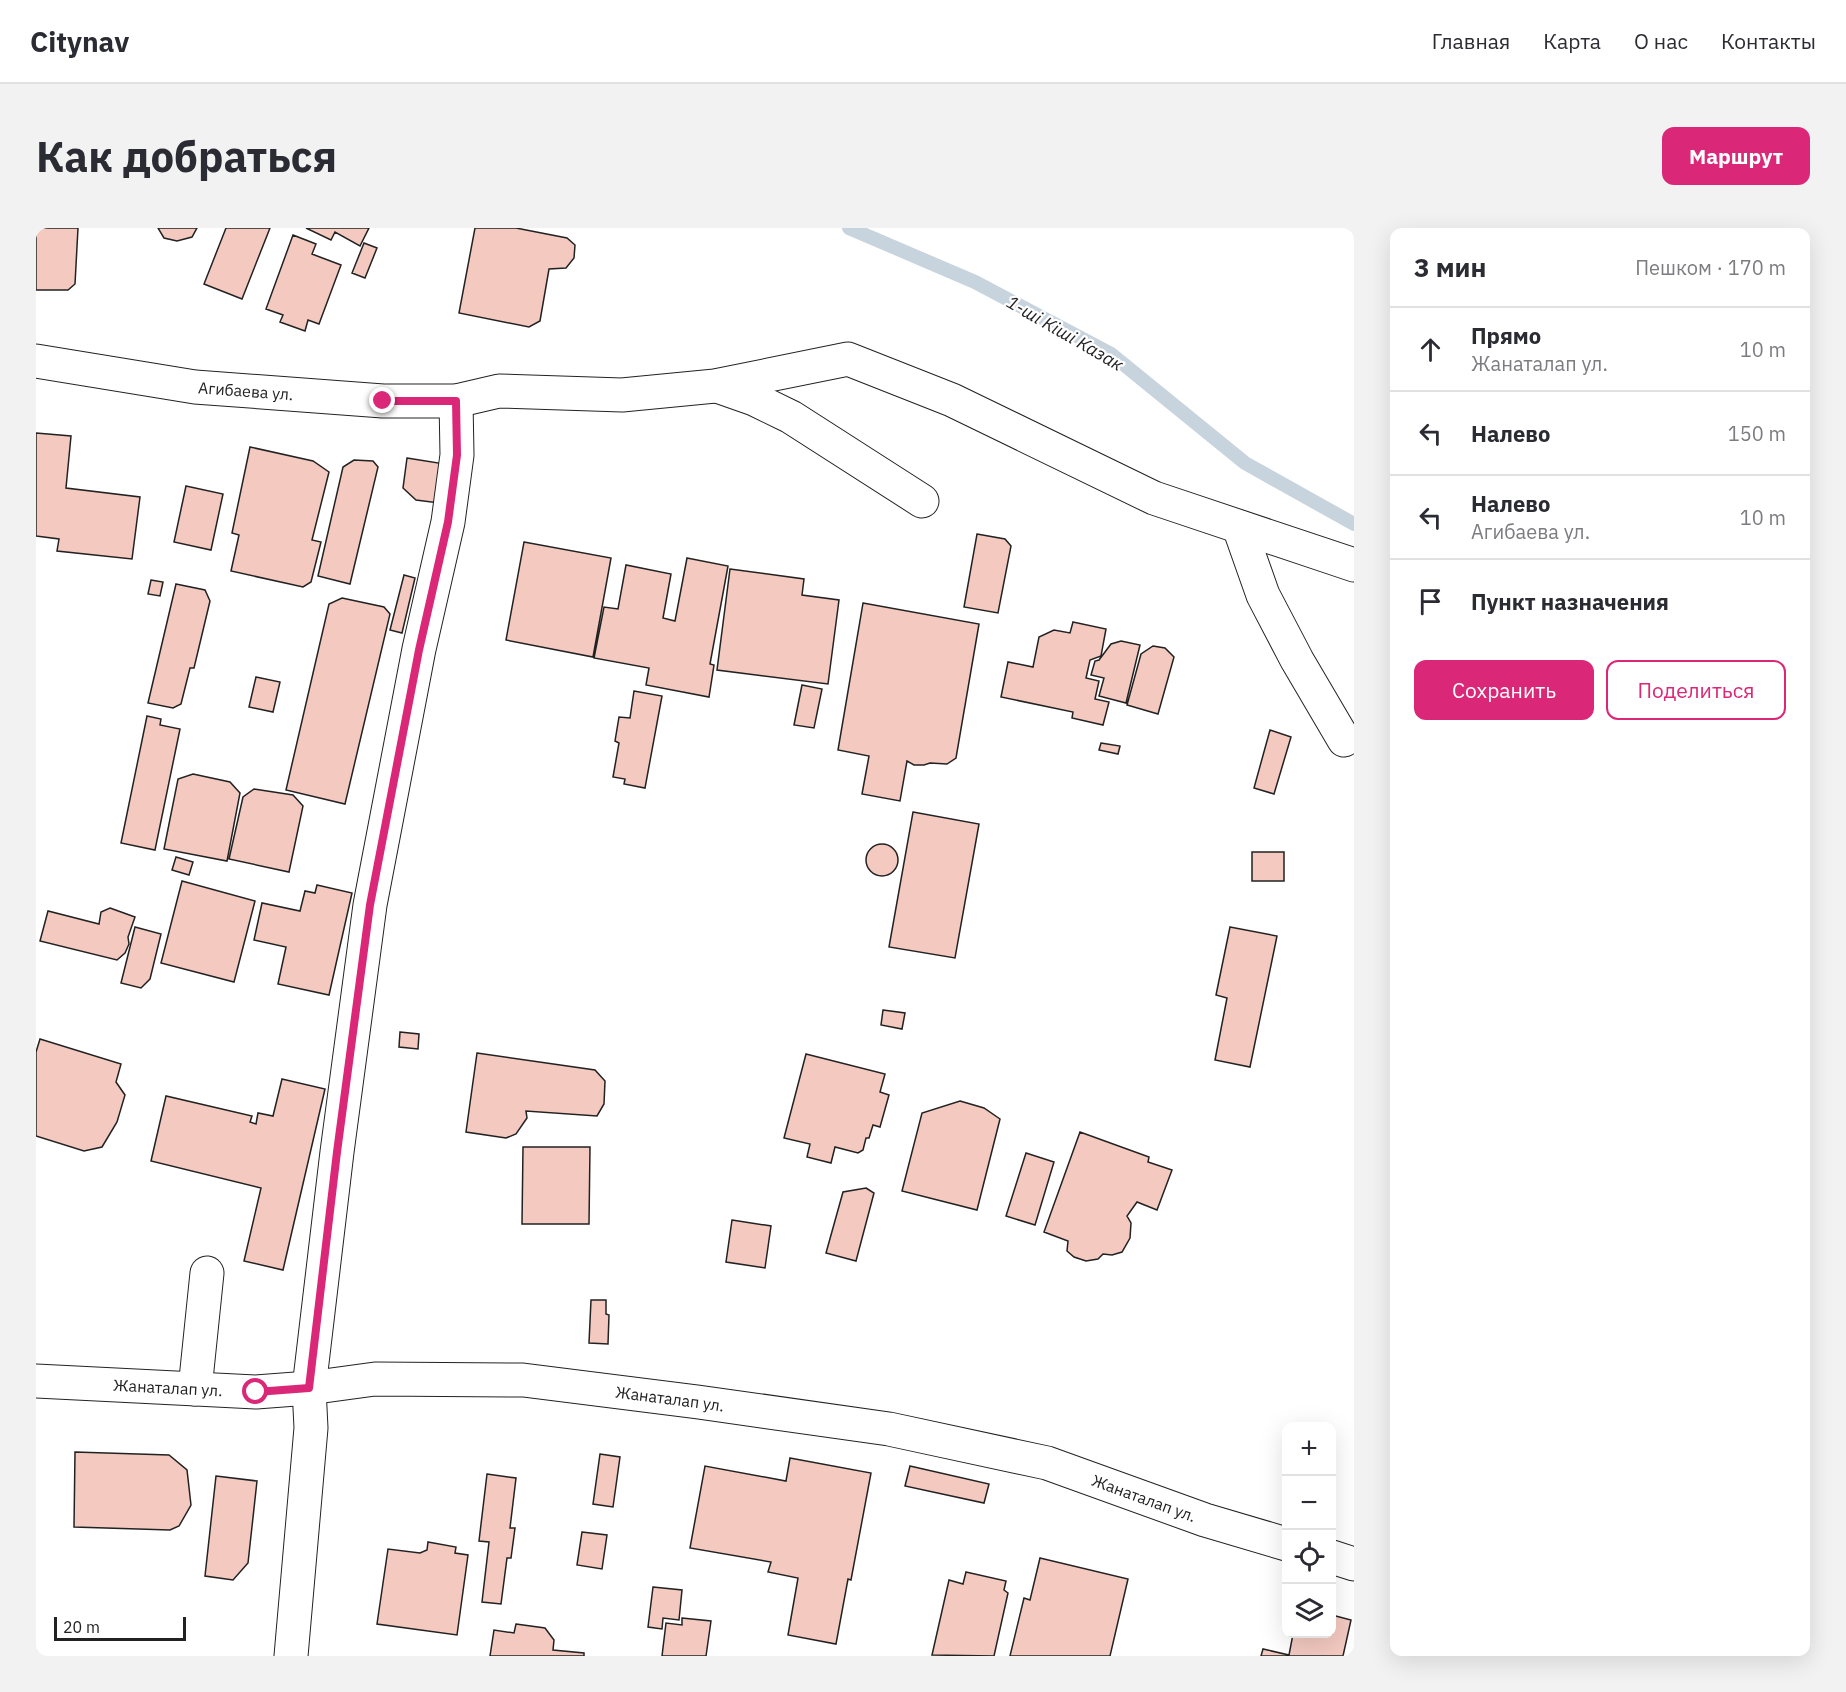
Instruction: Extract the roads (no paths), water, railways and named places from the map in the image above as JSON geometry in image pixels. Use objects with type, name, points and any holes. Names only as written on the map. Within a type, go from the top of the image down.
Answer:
[{"type":"street","name":"Агибаева ул.","points":[[36,361],[195,387],[383,401],[456,401],[499,391],[622,395],[715,386],[848,359],[952,400],[1154,498],[1354,565]]},
{"type":"street","points":[[715,386],[754,399],[791,417],[922,501]]},
{"type":"street","points":[[291,1656],[311,1428],[309,1388],[337,1152],[370,905],[419,650],[448,522],[457,455],[456,401]]},
{"type":"street","points":[[1239,527],[1263,595],[1297,660],[1344,740]]},
{"type":"street","points":[[195,1389],[207,1273]]},
{"type":"street","name":"Жанаталап ул.","points":[[36,1381],[256,1392],[375,1379],[523,1380],[889,1429],[1047,1463],[1205,1520],[1282,1543]]},
{"type":"street","points":[[1336,1558],[1354,1563]]},
{"type":"waterway","name":"1-ші Кіші Казак","points":[[849,228],[975,282],[1111,354],[1245,463],[1354,524]]}]
